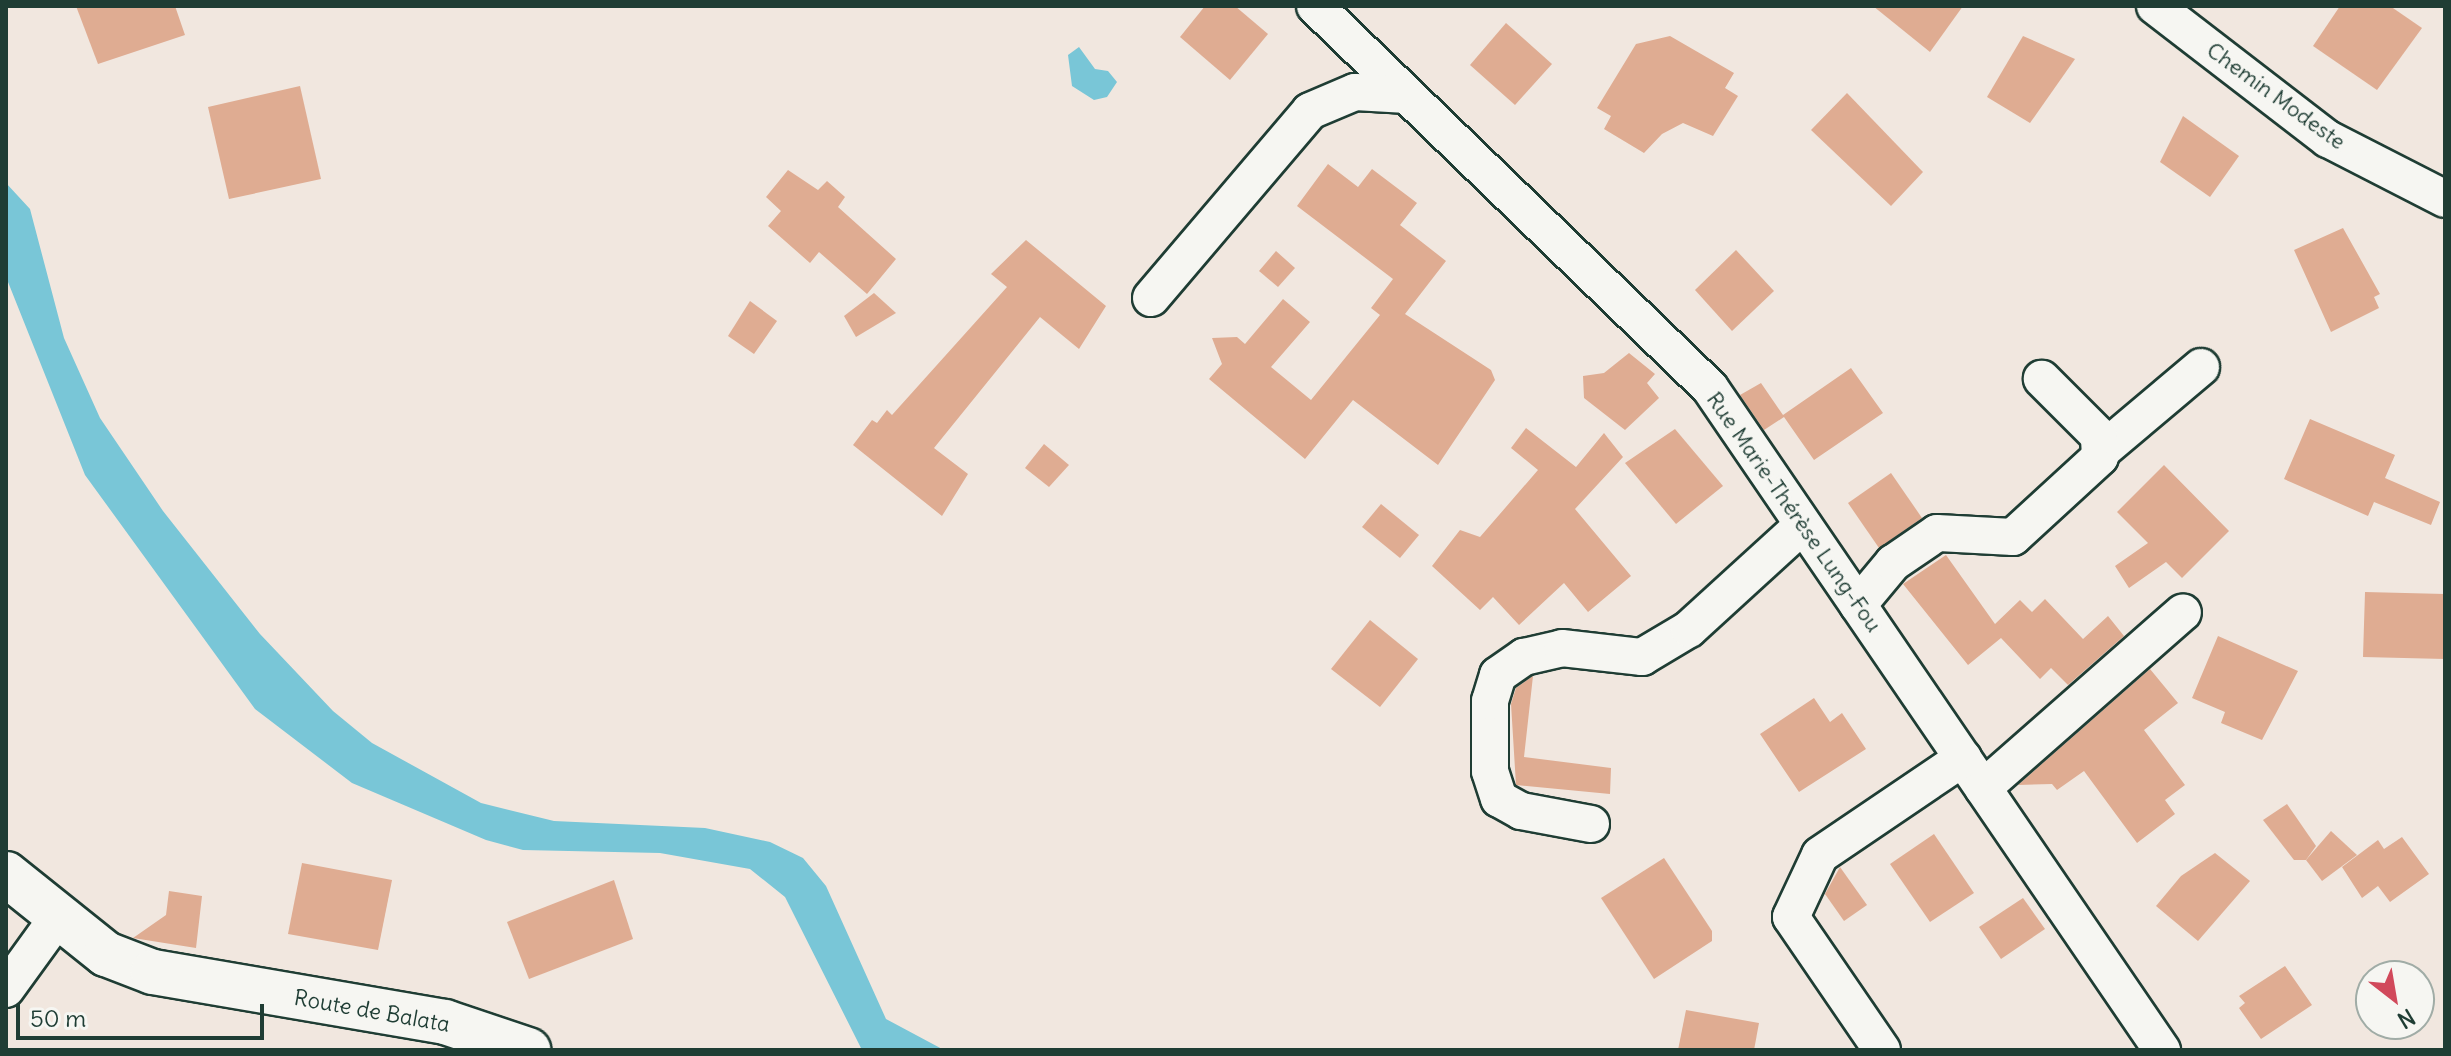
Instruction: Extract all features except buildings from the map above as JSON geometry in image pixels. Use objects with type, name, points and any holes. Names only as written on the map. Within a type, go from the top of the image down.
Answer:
[{"type":"main road","name":"Route de Balata","points":[[6,874],[56,920],[106,954],[153,972],[445,1022],[528,1050]]},
{"type":"street","name":"Rue Marie-Thérèse Lung-Fou","points":[[1315,6],[1710,388],[2162,1050]]},
{"type":"street","name":"Chemin Modeste","points":[[2155,6],[2328,139],[2445,199]]},
{"type":"street","points":[[1151,298],[1310,111],[1355,92],[1407,95]]},
{"type":"street","points":[[1858,605],[1893,563],[1937,533],[2013,537],[2104,449],[2201,367]]},
{"type":"street","points":[[2042,379],[2104,449]]},
{"type":"street","points":[[1591,824],[1521,811],[1499,799],[1490,771],[1490,701],[1498,675],[1524,657],[1562,648],[1642,657],[1689,629],[1803,525]]},
{"type":"street","points":[[1983,788],[2183,612]]},
{"type":"street","points":[[1882,1050],[1791,917],[1820,855],[1963,758]]},
{"type":"street","points":[[6,989],[56,920]]},
{"type":"water","points":[[1079,47],[1095,69],[1108,71],[1117,82],[1107,97],[1094,100],[1072,86],[1068,55]]},
{"type":"water","points":[[6,183],[30,209],[64,338],[100,418],[163,511],[260,634],[333,711],[372,743],[481,803],[554,821],[705,828],[770,842],[803,858],[826,886],[886,1019],[944,1050],[862,1050],[785,897],[750,869],[660,853],[523,850],[486,840],[352,783],[255,709],[85,475],[6,277]]}]
